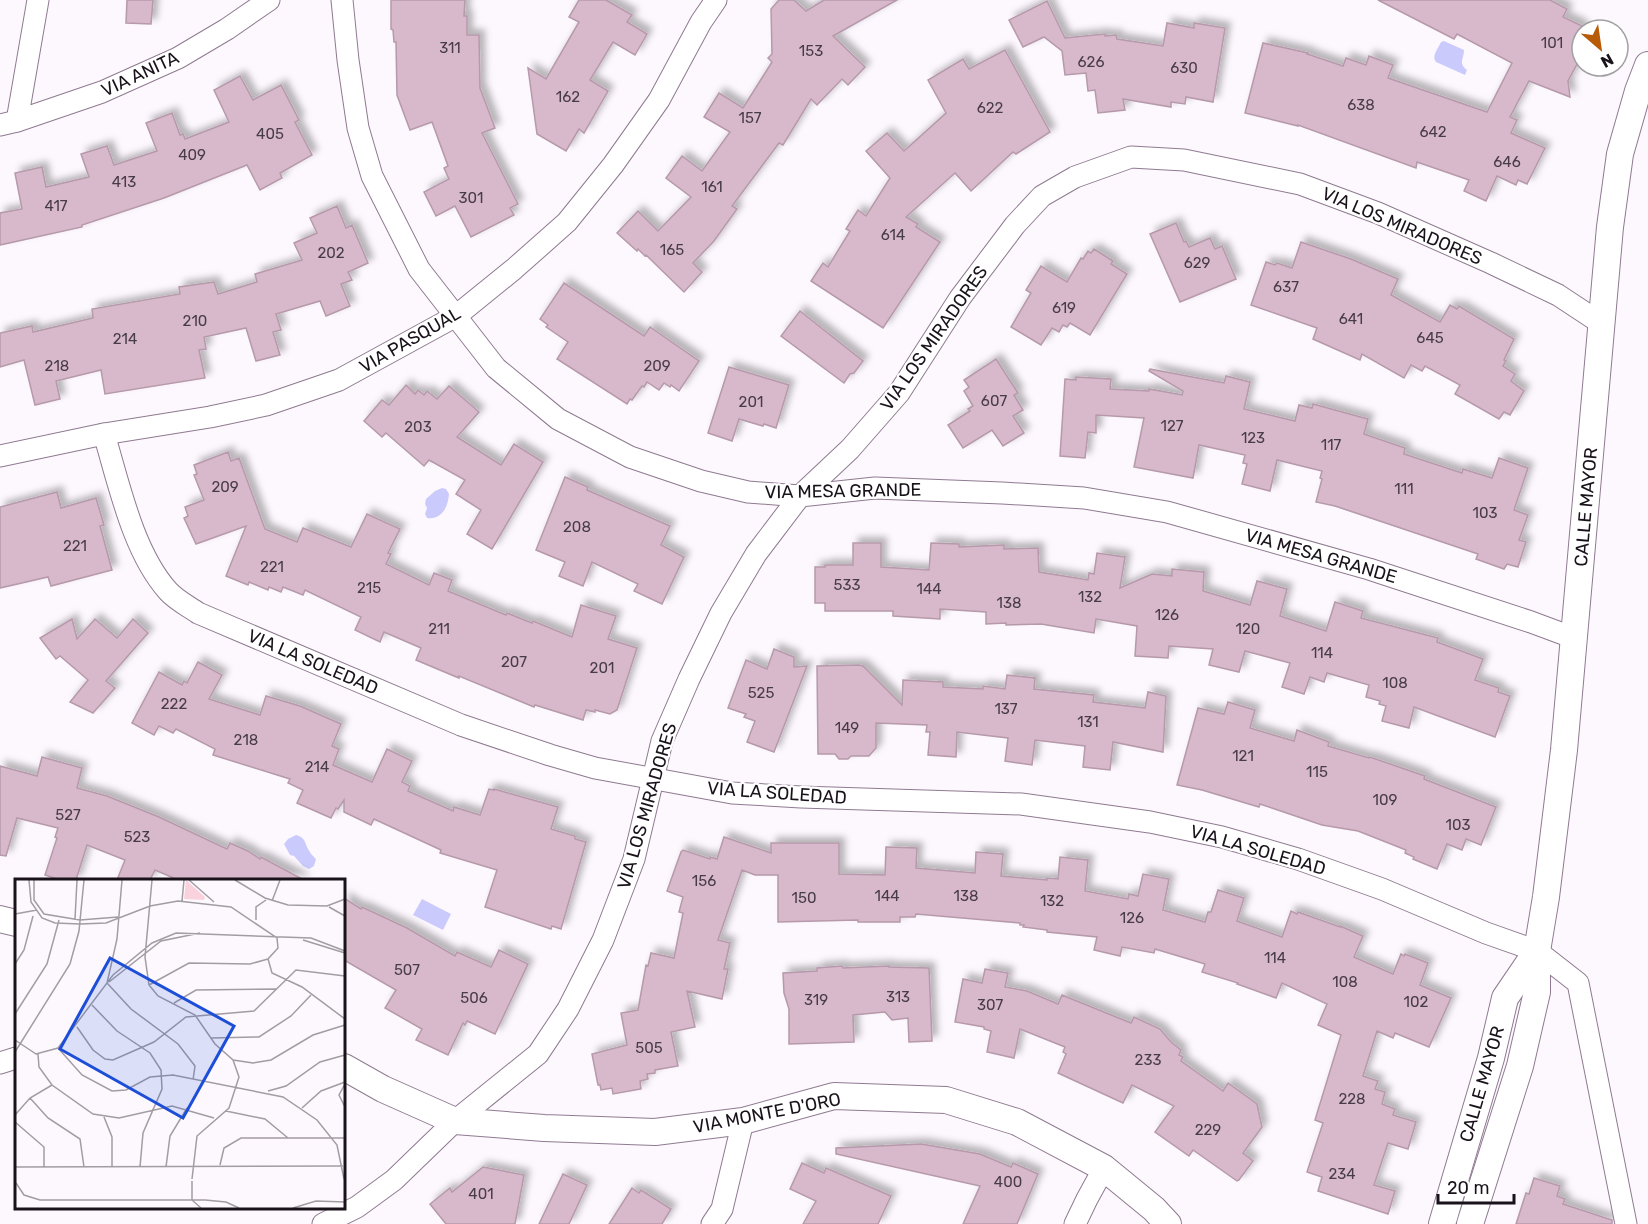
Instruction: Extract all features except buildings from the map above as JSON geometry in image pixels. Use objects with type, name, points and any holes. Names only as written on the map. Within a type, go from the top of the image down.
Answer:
[{"type":"street","points":[[9,123],[38,0]]},
{"type":"street","name":"VIA ANITA","points":[[9,123],[102,92],[178,58],[227,29],[269,0]]},
{"type":"street","name":"VIA MESA GRANDE","points":[[342,0],[358,128],[372,176],[419,270],[496,368],[558,419],[630,457],[701,481],[748,492],[800,495],[875,488],[1002,493],[1084,498],[1167,512],[1369,569],[1574,638]]},
{"type":"street","name":"VIA PASQUAL","points":[[0,456],[266,405],[339,380],[456,316],[567,222],[613,165],[659,100],[701,22],[716,0]]},
{"type":"street","name":"CALLE MAYOR","points":[[1470,1224],[1520,1066],[1537,992],[1537,951],[1555,832],[1564,750],[1610,227],[1620,154],[1648,65]]},
{"type":"street","name":"VIA LOS MIRADORES","points":[[323,1224],[357,1207],[394,1180],[455,1121],[538,1054],[568,1009],[603,940],[634,859],[662,741],[721,613],[756,554],[800,495],[850,449],[898,393],[960,298],[1015,225],[1042,196],[1075,177],[1131,157],[1184,160],[1300,184],[1378,213],[1491,263],[1558,295],[1602,324]]},
{"type":"street","name":"VIA LA SOLEDAD","points":[[104,435],[136,538],[154,574],[169,593],[198,613],[461,725],[595,768],[732,793],[1021,804],[1150,822],[1222,837],[1298,859],[1382,889],[1486,933],[1537,951],[1578,983],[1626,1224]]},
{"type":"street","points":[[0,919],[15,923]]},
{"type":"street","name":"CALLE MAYOR","points":[[1442,1224],[1491,1058],[1505,998],[1537,951]]},
{"type":"street","points":[[0,1063],[15,1058]]},
{"type":"street","name":"VIA MONTE D'ORO","points":[[345,1068],[383,1089],[455,1121],[544,1128],[655,1132],[743,1121],[834,1096],[946,1100],[1017,1122],[1104,1168],[1154,1209],[1168,1224]]},
{"type":"street","points":[[712,1224],[722,1209],[743,1121]]},
{"type":"street","points":[[1075,1224],[1104,1168]]},
{"type":"water","points":[[1444,41],[1464,50],[1462,63],[1467,70],[1465,75],[1436,62],[1434,57],[1441,42]]},
{"type":"water","points":[[442,488],[446,489],[449,494],[446,508],[437,517],[427,518],[426,499]]},
{"type":"water","points":[[296,835],[304,840],[310,853],[316,859],[314,866],[309,869],[290,855],[284,844]]},
{"type":"water","points":[[422,899],[451,914],[443,930],[413,915]]}]
